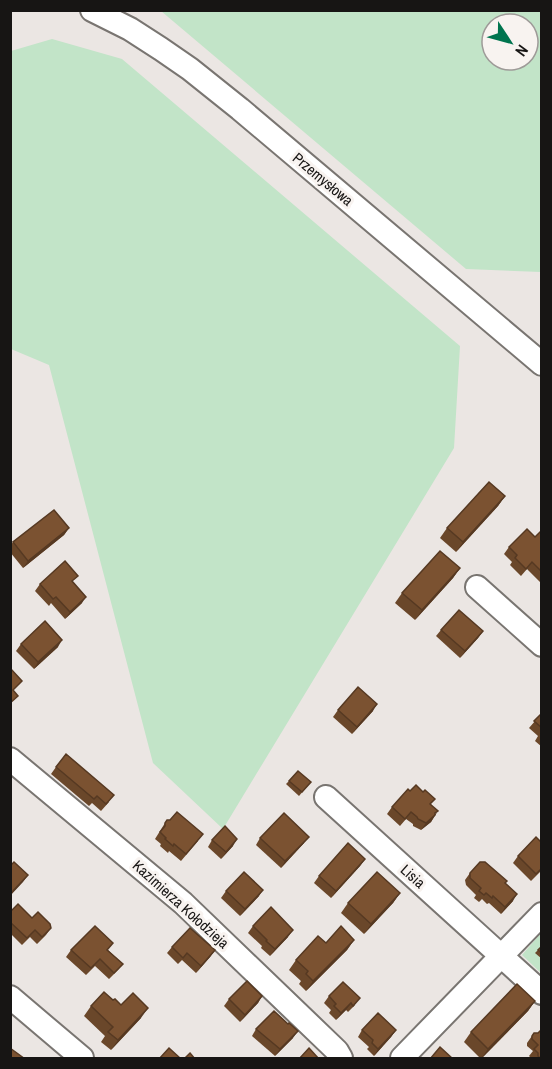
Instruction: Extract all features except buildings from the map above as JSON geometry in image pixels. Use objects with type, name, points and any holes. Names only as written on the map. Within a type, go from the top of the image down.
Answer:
[{"type":"street","name":"Przemysłowa","points":[[92,11],[130,29],[190,69],[240,108],[542,364]]},
{"type":"street","points":[[477,587],[542,645]]},
{"type":"street","name":"Kazimierza Kołodzieja","points":[[10,759],[183,903],[337,1051],[341,1059]]},
{"type":"street","name":"Lisia","points":[[326,797],[542,993]]},
{"type":"street","points":[[402,1059],[542,914]]},
{"type":"street","points":[[10,997],[82,1059]]},
{"type":"green space","points":[[161,11],[541,11],[541,272],[466,269]]},
{"type":"green space","points":[[52,39],[122,59],[460,346],[454,448],[223,829],[153,763],[49,365],[11,349],[11,51]]},
{"type":"green space","points":[[541,933],[541,973],[522,955]]}]
